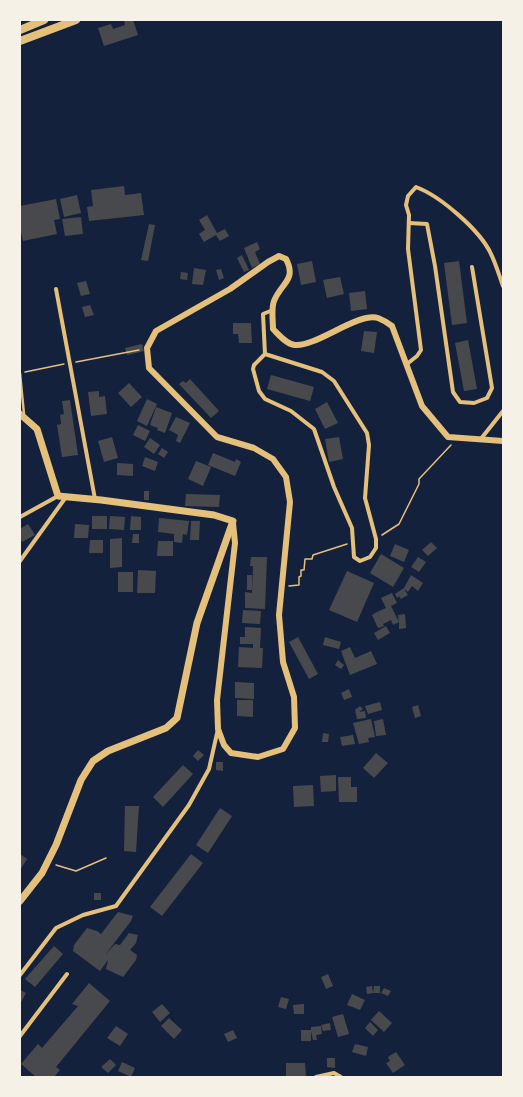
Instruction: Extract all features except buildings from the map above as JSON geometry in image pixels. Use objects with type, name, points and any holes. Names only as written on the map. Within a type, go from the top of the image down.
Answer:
[{"type":"main road","points":[[20,30],[44,20]]},
{"type":"main road","points":[[20,41],[76,20]]},
{"type":"main road","points":[[20,901],[42,873],[80,780],[93,761],[108,751],[166,728],[177,718],[197,623],[233,521],[214,515],[95,499],[58,496],[37,429],[22,415]]},
{"type":"street","points":[[407,364],[421,350],[408,249],[409,223],[406,205],[408,196],[416,187],[428,191],[476,232],[491,253],[503,286]]},
{"type":"street","points":[[409,223],[427,224],[435,266],[453,392],[460,402],[474,403],[487,398],[492,388],[472,267]]},
{"type":"street","points":[[218,729],[224,746],[231,753],[258,757],[283,749],[295,728],[294,697],[283,662],[279,615],[290,502],[286,477],[273,458],[254,448],[217,437],[149,368],[147,348],[156,331],[230,289],[274,258],[283,257],[286,259],[290,267],[290,274],[274,301],[273,329],[285,341],[294,345],[308,343],[362,320],[378,318],[392,326],[422,406],[448,437],[503,441]]},
{"type":"street","points":[[56,289],[95,499]]},
{"type":"street","points":[[266,354],[263,314],[273,309]]},
{"type":"street","points":[[266,354],[322,372],[334,381],[367,434],[368,450],[365,498],[376,539],[376,548],[370,557],[360,560],[354,557],[352,528],[334,486],[314,429],[291,411],[265,399],[260,390],[253,369],[254,365],[266,354]]},
{"type":"street","points":[[480,440],[503,411]]},
{"type":"street","points":[[20,517],[58,496]]},
{"type":"street","points":[[20,561],[66,497]]},
{"type":"street","points":[[20,975],[56,928],[83,915],[116,906],[189,805],[209,769],[218,729],[217,700],[235,543],[233,521]]},
{"type":"street","points":[[20,1036],[67,974]]},
{"type":"street","points":[[316,1077],[334,1073],[342,1077]]},
{"type":"lane","points":[[20,373],[22,415]]},
{"type":"path","points":[[20,373],[147,348]]},
{"type":"path","points":[[376,539],[399,524],[419,484],[419,479],[458,438]]},
{"type":"path","points":[[283,586],[299,585],[299,577],[301,576],[301,570],[304,570],[305,559],[312,559],[313,555],[353,542]]},
{"type":"path","points":[[47,863],[76,871],[106,858]]}]
